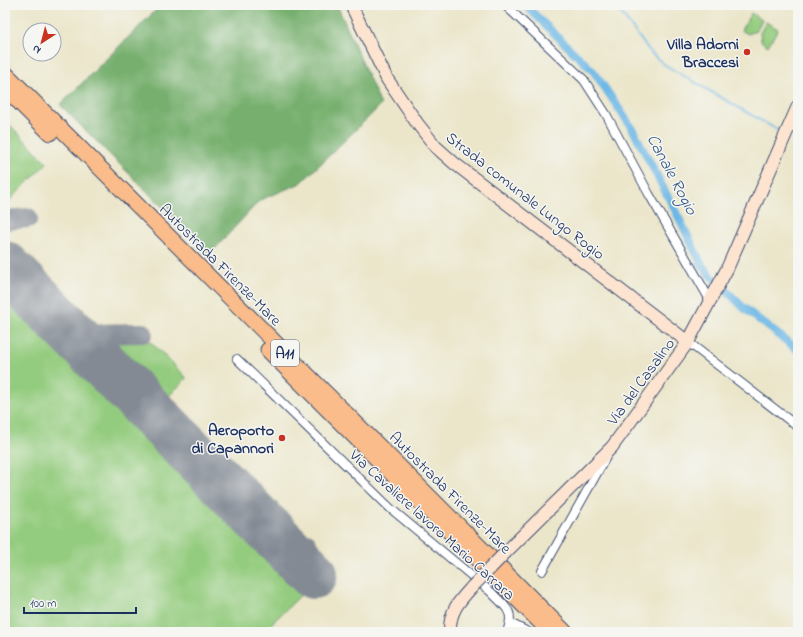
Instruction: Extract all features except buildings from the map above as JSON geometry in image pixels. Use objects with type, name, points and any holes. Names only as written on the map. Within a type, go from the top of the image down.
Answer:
[{"type":"highway","name":"Autostrada Firenze-Mare","points":[[5,73],[565,632]]},
{"type":"highway","name":"Autostrada Firenze-Mare","points":[[5,88],[550,632]]},
{"type":"street","name":"Strada comunale Lungo Rogio","points":[[351,5],[386,79],[436,147],[454,163],[688,342]]},
{"type":"street","points":[[505,5],[584,80],[606,114],[649,194],[713,295]]},
{"type":"street","name":"Via del Casalino","points":[[450,632],[452,613],[457,603],[612,447],[688,342],[722,279],[798,106]]},
{"type":"street","points":[[688,342],[798,427]]},
{"type":"street","name":"Via Cavaliere lavoro Mario Carrara","points":[[237,359],[394,512],[491,592],[510,615],[510,623],[507,632]]},
{"type":"street","points":[[542,571],[612,447]]},
{"type":"street","points":[[510,623],[528,632]]},
{"type":"green space","points":[[161,5],[337,5],[381,105],[301,183],[260,200],[210,254],[60,105]]},
{"type":"green space","points":[[751,13],[762,20],[756,31],[748,34],[741,30]]},
{"type":"green space","points":[[766,22],[778,29],[768,46],[761,41],[760,33]]},
{"type":"green space","points":[[5,120],[47,163],[9,201],[8,208],[5,208]]},
{"type":"green space","points":[[5,286],[308,588],[263,632],[5,632]]},
{"type":"green space","points":[[100,340],[149,341],[185,376],[186,379],[160,405],[101,347],[99,343]]},
{"type":"waterway","name":"Canale Rogio","points":[[525,5],[594,72],[632,128],[702,265],[709,274],[744,308],[798,350]]},
{"type":"waterway","points":[[615,5],[651,53],[665,65],[781,132]]},
{"type":"taxiway","points":[[5,220],[28,218]]},
{"type":"taxiway","points":[[68,329],[82,334],[143,333]]},
{"type":"taxiway","points":[[95,357],[93,350],[94,342],[101,334]]},
{"type":"taxiway","points":[[294,556],[307,543]]},
{"type":"runway","points":[[5,266],[313,574]]},
{"type":"place","name":"Villa Adorni Braccesi","points":[[747,52]]},
{"type":"place","name":"Aeroporto di Capannori","points":[[282,438]]}]
